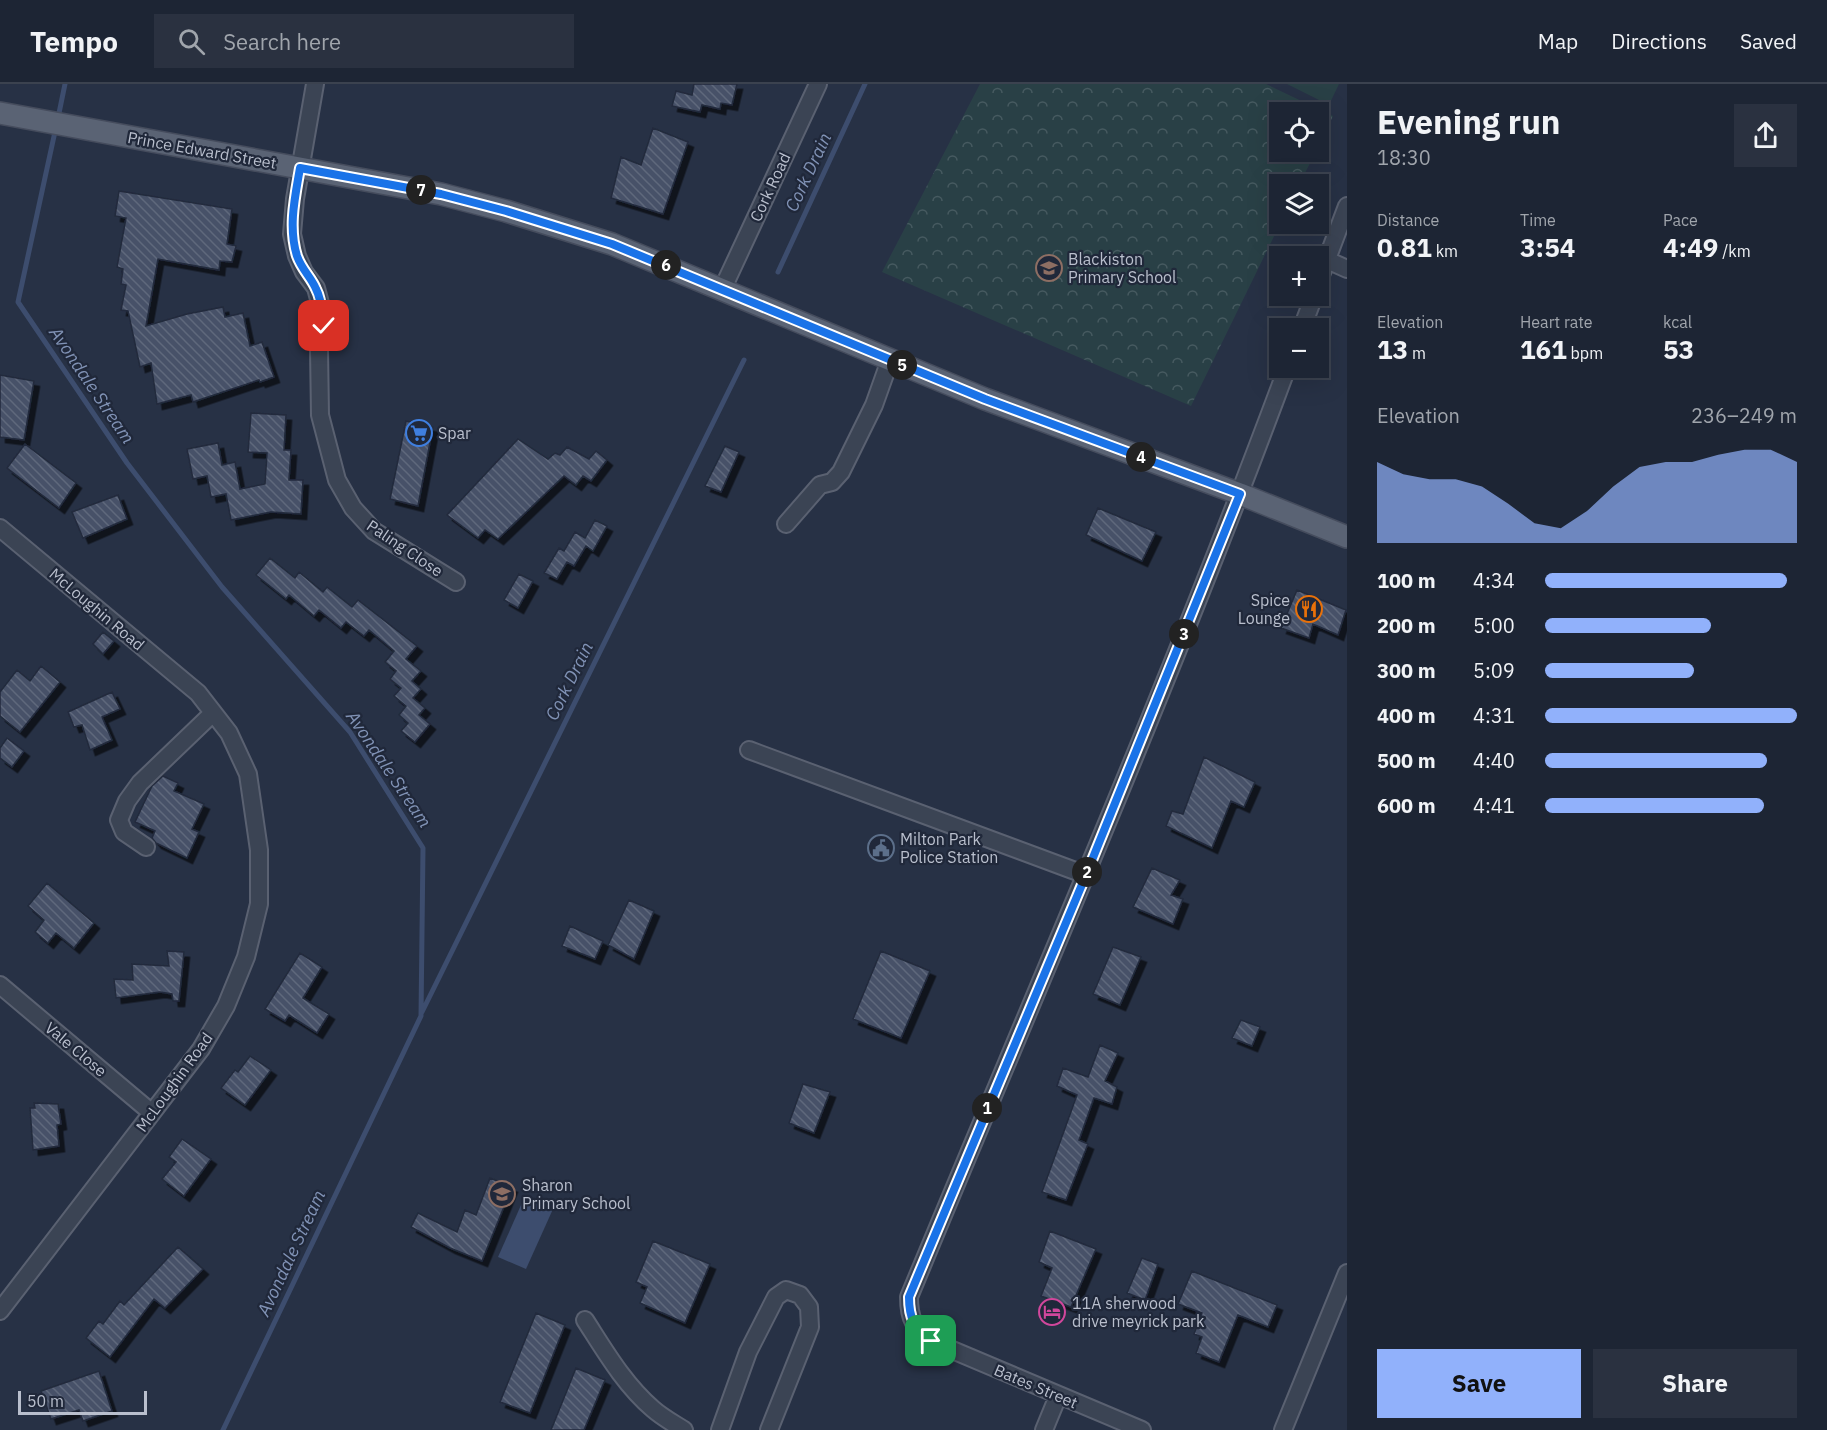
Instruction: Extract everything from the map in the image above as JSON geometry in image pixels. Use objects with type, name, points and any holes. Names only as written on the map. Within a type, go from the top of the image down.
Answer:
[{"type":"main road","name":"Prince Edward Street","points":[[0,114],[33,118],[441,194],[506,211],[612,244],[985,399],[1240,494],[1347,537]]},
{"type":"street","name":"Paling Close","points":[[315,84],[295,199],[292,234],[297,256],[304,272],[316,288],[321,307],[324,326],[319,349],[320,415],[337,480],[353,508],[374,531],[456,582]]},
{"type":"street","name":"Cork Road","points":[[722,290],[818,84]]},
{"type":"street","points":[[1329,255],[1347,206]]},
{"type":"street","points":[[1329,261],[1347,269]]},
{"type":"street","points":[[786,524],[820,485],[832,482],[841,472],[874,405],[890,360]]},
{"type":"street","points":[[749,750],[1086,875],[1240,494],[1283,378]]},
{"type":"street","name":"McLoughin Road","points":[[0,528],[198,693],[230,733],[248,774],[259,850],[259,904],[246,957],[226,1006],[201,1049],[0,1311]]},
{"type":"street","points":[[146,847],[124,832],[119,820],[127,801],[140,783],[213,713]]},
{"type":"street","name":"Bates Street","points":[[1086,875],[909,1297],[909,1315],[919,1331],[931,1341],[1142,1430]]},
{"type":"street","name":"Vale Close","points":[[0,985],[152,1113]]},
{"type":"street","points":[[1283,1430],[1347,1273]]},
{"type":"street","points":[[720,1430],[748,1352],[776,1297],[786,1290],[800,1295],[809,1306],[810,1327],[769,1430]]},
{"type":"street","points":[[585,1320],[618,1371],[631,1386],[653,1409],[684,1430]]},
{"type":"street","points":[[1044,1430],[1058,1396]]},
{"type":"green space","name":"Blackiston Primary School","points":[[980,84],[1266,84],[1304,102],[1269,102],[1269,162],[1311,162],[1304,174],[1269,174],[1269,234],[1275,234],[1191,406],[882,272]]},
{"type":"green space","points":[[1287,84],[1339,84],[1329,105],[1329,102],[1323,102]]},
{"type":"water","points":[[525,1196],[553,1209],[526,1269],[498,1257]]},
{"type":"building","points":[[694,84],[737,84],[732,105],[721,103],[720,109],[702,105],[700,112],[672,106],[676,91],[692,95]]},
{"type":"building","points":[[653,128],[688,142],[663,214],[611,198],[621,157],[641,165]]},
{"type":"building","points":[[119,191],[232,209],[227,244],[236,246],[232,262],[220,261],[219,270],[158,259],[146,326],[187,314],[223,307],[225,317],[243,313],[250,346],[262,342],[274,377],[193,402],[191,395],[157,404],[151,363],[140,367],[128,311],[121,310],[126,285],[121,284],[123,269],[117,267],[126,218],[115,216]]},
{"type":"building","points":[[0,375],[34,381],[24,440],[0,437]]},
{"type":"building","points":[[251,413],[286,415],[284,450],[291,450],[289,480],[303,480],[301,514],[271,512],[231,520],[226,494],[211,497],[207,476],[193,479],[187,449],[218,443],[222,465],[235,462],[240,489],[265,484],[267,453],[248,452]]},
{"type":"building","points":[[406,421],[433,427],[418,506],[390,499]]},
{"type":"building","points":[[518,439],[548,459],[555,453],[560,455],[567,447],[589,459],[596,451],[607,460],[591,481],[583,476],[576,485],[564,476],[498,539],[485,530],[478,538],[447,515]]},
{"type":"building","points":[[25,444],[76,483],[59,508],[7,468]]},
{"type":"building","points":[[725,446],[739,452],[721,492],[705,486]]},
{"type":"building","points":[[118,495],[127,519],[83,538],[72,512]]},
{"type":"building","points":[[1098,508],[1156,532],[1142,561],[1086,535]]},
{"type":"building","points":[[595,520],[607,526],[593,551],[586,546],[574,566],[567,562],[557,579],[544,573],[559,548],[564,551],[575,532],[585,538]]},
{"type":"building","points":[[270,558],[295,578],[299,572],[323,592],[327,587],[352,607],[358,600],[417,646],[406,659],[421,671],[412,681],[421,689],[413,698],[425,708],[419,715],[430,724],[415,742],[401,731],[408,723],[399,715],[406,706],[394,696],[401,688],[390,679],[396,671],[385,662],[394,651],[369,630],[364,636],[346,622],[341,628],[319,610],[314,616],[289,595],[286,599],[256,575]]},
{"type":"building","points":[[519,574],[533,581],[518,608],[504,600]]},
{"type":"building","points":[[1297,590],[1346,610],[1338,635],[1313,624],[1309,638],[1281,628]]},
{"type":"building","points":[[103,632],[114,641],[103,654],[93,644]]},
{"type":"building","points":[[41,666],[60,682],[20,732],[0,716],[0,692],[17,670],[30,681]]},
{"type":"building","points":[[112,692],[120,709],[102,717],[112,740],[90,750],[82,725],[74,727],[68,712]]},
{"type":"building","points":[[7,738],[24,751],[12,767],[0,758],[0,748]]},
{"type":"building","points":[[1204,757],[1255,782],[1244,807],[1231,801],[1212,848],[1166,826],[1172,811],[1183,814]]},
{"type":"building","points":[[163,776],[178,783],[174,791],[204,804],[192,829],[199,832],[187,858],[156,843],[152,838],[155,831],[135,822],[152,786]]},
{"type":"building","points":[[1152,868],[1180,880],[1171,895],[1183,899],[1173,924],[1133,907]]},
{"type":"building","points":[[47,883],[94,923],[74,948],[56,933],[48,943],[35,932],[44,920],[28,906]]},
{"type":"building","points":[[629,900],[654,911],[634,959],[608,945]]},
{"type":"building","points":[[570,926],[603,941],[595,959],[562,946]]},
{"type":"building","points":[[1113,947],[1141,957],[1120,1005],[1093,994]]},
{"type":"building","points":[[167,951],[184,952],[179,1001],[173,1001],[172,994],[160,992],[116,998],[114,979],[133,980],[132,964],[169,966]]},
{"type":"building","points":[[881,951],[930,971],[901,1038],[853,1019]]},
{"type":"building","points":[[300,953],[322,967],[303,998],[329,1014],[317,1033],[289,1015],[285,1021],[265,1009]]},
{"type":"building","points":[[1241,1020],[1260,1027],[1252,1046],[1232,1038]]},
{"type":"building","points":[[1100,1045],[1118,1053],[1105,1081],[1117,1087],[1112,1104],[1094,1098],[1079,1140],[1088,1144],[1066,1200],[1042,1192],[1077,1095],[1057,1086],[1063,1068],[1088,1077]]},
{"type":"building","points":[[250,1056],[271,1070],[245,1105],[221,1088],[235,1070],[238,1072]]},
{"type":"building","points":[[803,1084],[830,1092],[814,1133],[789,1123]]},
{"type":"building","points":[[34,1103],[58,1104],[61,1124],[57,1125],[59,1146],[33,1150],[30,1108],[35,1108]]},
{"type":"building","points":[[182,1139],[211,1159],[184,1196],[162,1179],[176,1162],[169,1157]]},
{"type":"building","points":[[490,1178],[512,1187],[482,1261],[450,1248],[411,1227],[418,1213],[457,1232],[465,1210],[476,1215]]},
{"type":"building","points":[[1050,1231],[1096,1249],[1071,1307],[1041,1296],[1052,1268],[1039,1262]]},
{"type":"building","points":[[653,1241],[710,1264],[685,1323],[640,1303],[647,1287],[636,1282]]},
{"type":"building","points":[[178,1247],[203,1269],[165,1308],[154,1299],[110,1357],[86,1338],[99,1321],[103,1324],[120,1301],[124,1305]]},
{"type":"building","points":[[1142,1258],[1158,1264],[1145,1300],[1127,1293]]},
{"type":"building","points":[[1192,1271],[1277,1305],[1268,1327],[1238,1315],[1219,1362],[1196,1353],[1202,1337],[1194,1334],[1202,1313],[1178,1304]]},
{"type":"building","points":[[536,1313],[565,1325],[530,1413],[500,1402]]},
{"type":"building","points":[[576,1368],[605,1380],[584,1430],[551,1430]]},
{"type":"building","points":[[99,1371],[112,1411],[83,1421],[79,1410],[51,1419],[41,1391]]},
{"type":"waterway","name":"Avondale Stream","points":[[58,118],[65,84]]},
{"type":"waterway","name":"Cork Drain","points":[[778,272],[865,84]]},
{"type":"waterway","name":"Avondale Stream","points":[[56,127],[18,302],[127,463],[222,587],[350,732],[423,848],[421,1016],[223,1430]]},
{"type":"waterway","name":"Cork Drain","points":[[422,1012],[744,360]]},
{"type":"place","name":"Blackiston Primary School","points":[[1049,268]]},
{"type":"place","name":"Spar","points":[[419,433]]},
{"type":"place","name":"Spice Lounge","points":[[1309,609]]},
{"type":"place","name":"Milton Park Police Station","points":[[881,848]]},
{"type":"place","name":"Sharon Primary School","points":[[502,1194]]},
{"type":"place","name":"11A sherwood drive meyrick park","points":[[1052,1312]]},
{"type":"route","points":[[324,326],[316,288],[304,272],[297,256],[292,234],[300,168],[441,194],[506,211],[612,244],[985,399],[1240,494],[1086,875],[909,1297],[909,1315],[919,1331],[931,1341]]}]
